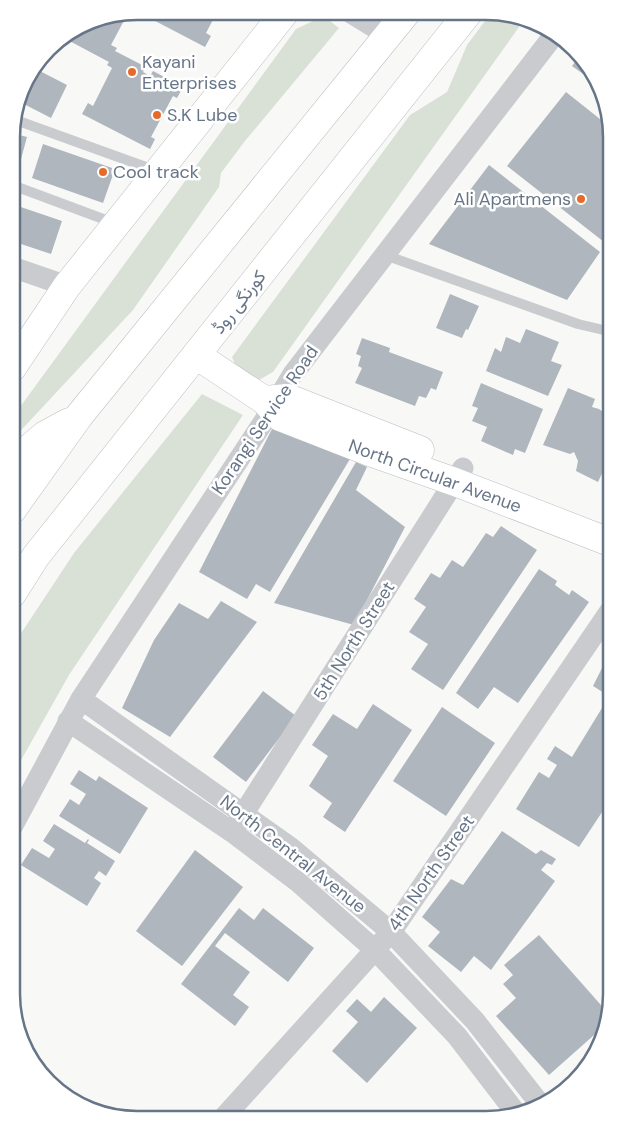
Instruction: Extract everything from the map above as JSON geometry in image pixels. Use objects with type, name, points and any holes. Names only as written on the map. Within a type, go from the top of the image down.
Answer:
[{"type":"main road","points":[[20,356],[67,286],[279,20]]},
{"type":"main road","points":[[20,499],[79,416],[400,20]]},
{"type":"main road","name":"کورنگی روڈ","points":[[20,581],[36,556],[462,20]]},
{"type":"main road","name":"North Circular Avenue","points":[[196,355],[271,402],[288,398],[603,538]]},
{"type":"main road","points":[[20,456],[45,435],[79,416]]},
{"type":"main road","name":"North Circular Avenue","points":[[459,475],[603,522]]},
{"type":"street","points":[[362,20],[387,35]]},
{"type":"street","name":"Korangi Service Road","points":[[20,814],[80,699],[271,402],[550,40]]},
{"type":"street","points":[[20,269],[67,286]]},
{"type":"street","name":"5th North Street","points":[[232,832],[459,475]]},
{"type":"street","name":"4th North Street","points":[[229,1111],[391,932],[603,621]]},
{"type":"street","name":"North Central Avenue","points":[[80,699],[290,847],[391,932],[475,1021],[537,1100]]},
{"type":"street","name":"North Central Avenue","points":[[68,721],[232,832],[298,882],[375,950],[457,1036],[512,1108]]},
{"type":"lane","points":[[21,122],[158,171]]},
{"type":"lane","points":[[20,188],[116,224]]},
{"type":"lane","points":[[384,255],[578,324],[603,330]]},
{"type":"shaded area","points":[[486,20],[520,25],[273,372],[259,380],[242,372],[236,366],[232,357],[410,115],[447,92],[467,45]]},
{"type":"shaded area","points":[[313,21],[330,21],[339,28],[245,141],[221,173],[219,187],[133,310],[20,431],[20,407],[296,29]]},
{"type":"shaded area","points":[[202,394],[243,415],[69,675],[20,762],[20,635],[74,553]]},
{"type":"building","points":[[153,20],[213,20],[206,33],[211,36],[205,47]]},
{"type":"building","points":[[124,21],[111,45],[117,48],[115,51],[146,67],[143,72],[150,76],[153,71],[183,87],[177,98],[173,96],[151,137],[155,139],[150,149],[82,114],[88,103],[93,106],[112,68],[107,65],[109,62],[70,41],[92,29]]},
{"type":"building","points":[[575,62],[585,75],[572,66]]},
{"type":"building","points":[[40,71],[67,85],[51,118],[24,104],[32,85]]},
{"type":"building","name":"Ali Apartmens","points":[[566,92],[602,121],[603,241],[507,166]]},
{"type":"building","points":[[20,135],[27,137],[20,163]]},
{"type":"building","points":[[43,144],[115,169],[103,203],[32,178]]},
{"type":"building","points":[[489,165],[600,252],[567,300],[429,244]]},
{"type":"building","points":[[20,207],[62,221],[51,254],[20,244]]},
{"type":"building","points":[[450,294],[479,306],[468,330],[466,329],[462,338],[436,328]]},
{"type":"building","points":[[526,329],[559,342],[551,361],[562,365],[548,396],[486,371],[495,348],[501,352],[506,337],[520,343]]},
{"type":"building","points":[[362,338],[390,348],[389,352],[443,372],[436,390],[431,388],[426,398],[419,396],[415,406],[355,383],[362,368],[358,366],[361,356],[356,354]]},
{"type":"building","points":[[481,383],[543,409],[525,453],[515,449],[513,455],[481,441],[487,427],[472,421],[478,408],[472,406]]},
{"type":"building","points":[[568,388],[595,399],[592,407],[603,412],[603,471],[598,482],[576,471],[578,461],[574,452],[570,454],[543,445]]},
{"type":"building","points":[[272,429],[350,459],[270,592],[256,584],[247,599],[199,572]]},
{"type":"building","points":[[356,462],[367,467],[356,490],[405,527],[354,625],[274,603]]},
{"type":"building","points":[[501,526],[537,550],[443,690],[411,669],[428,644],[409,632],[426,607],[414,599],[431,573],[440,578],[452,560],[463,567],[486,533],[493,537]]},
{"type":"building","points":[[539,569],[557,581],[555,585],[569,595],[572,590],[589,602],[518,703],[494,687],[478,709],[456,693]]},
{"type":"building","points":[[221,601],[257,622],[170,737],[122,708],[154,640],[179,603],[208,619]]},
{"type":"building","points":[[603,666],[603,692],[593,686]]},
{"type":"building","points":[[263,691],[296,716],[246,782],[213,757]]},
{"type":"building","points":[[373,704],[412,730],[345,832],[323,817],[332,803],[309,786],[328,756],[312,745],[333,714],[357,729]]},
{"type":"building","points":[[442,707],[495,743],[446,816],[393,781]]},
{"type":"building","points":[[603,709],[603,811],[579,847],[516,809],[539,772],[549,778],[557,765],[547,759],[555,746],[572,757]]},
{"type":"building","points":[[79,770],[96,781],[99,776],[148,808],[120,854],[59,816],[70,799],[79,805],[86,794],[70,784]]},
{"type":"building","points":[[54,824],[85,843],[88,839],[87,843],[115,861],[106,876],[99,871],[94,878],[101,883],[87,906],[21,865],[32,848],[49,858],[55,849],[43,841]]},
{"type":"building","points":[[502,831],[536,854],[541,850],[556,859],[552,865],[547,863],[541,870],[555,881],[491,970],[474,956],[461,972],[428,946],[440,932],[422,917],[451,879],[463,885]]},
{"type":"building","points":[[195,850],[243,887],[182,966],[136,931]]},
{"type":"building","points":[[239,908],[254,920],[263,908],[314,948],[288,982],[225,933],[215,946],[250,972],[233,995],[249,1007],[235,1026],[181,984]]},
{"type":"building","points":[[539,935],[602,1007],[597,1033],[549,1075],[496,1016],[516,998],[503,984],[513,975],[504,965]]},
{"type":"building","points":[[384,997],[417,1028],[367,1083],[332,1051],[358,1022],[346,1011],[357,999],[371,1012]]},
{"type":"place","name":"Kayani Enterprises","points":[[132,72]]},
{"type":"place","name":"S.K Lube","points":[[157,115]]},
{"type":"place","name":"Cool track","points":[[103,172]]},
{"type":"place","name":"Ali Apartmens","points":[[581,199]]}]
